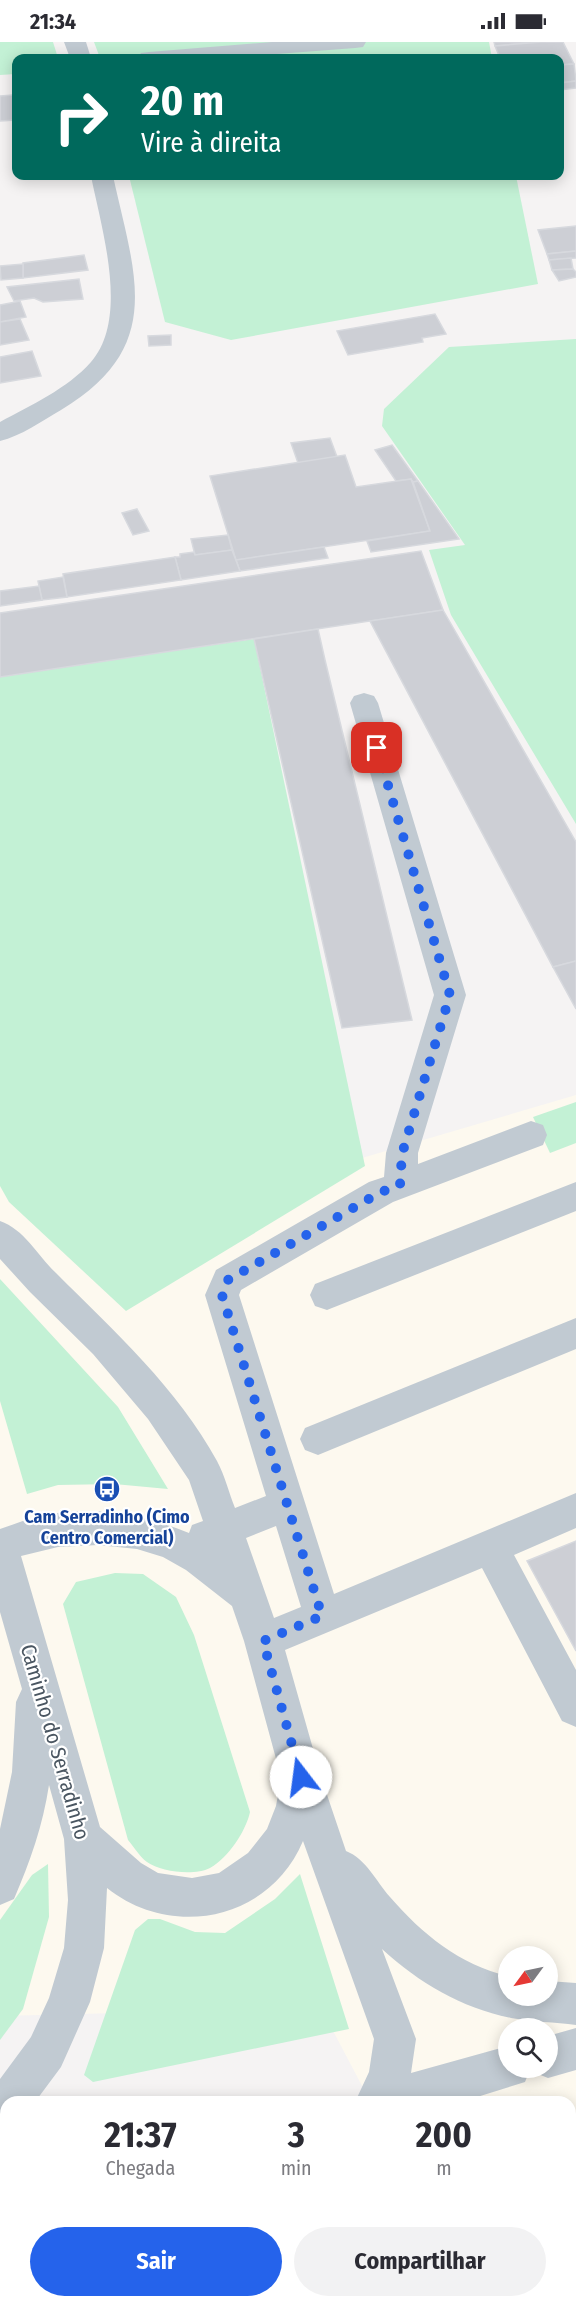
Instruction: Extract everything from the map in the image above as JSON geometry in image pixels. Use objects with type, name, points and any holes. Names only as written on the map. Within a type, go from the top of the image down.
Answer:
[{"type":"street","points":[[200,54],[355,42]]},
{"type":"street","points":[[0,433],[65,395],[91,375],[109,356],[121,330],[122,284],[103,180]]},
{"type":"street","points":[[364,703],[450,995],[402,1154],[400,1185]]},
{"type":"street","points":[[322,1616],[222,1295],[228,1280],[381,1192],[531,1136]]},
{"type":"street","points":[[327,1295],[576,1196]]},
{"type":"street","points":[[0,1235],[42,1282],[105,1342],[162,1408],[204,1472],[263,1641],[301,1777],[320,1834],[395,2039],[389,2076],[379,2096]]},
{"type":"street","points":[[318,1439],[576,1333]]},
{"type":"street","points":[[179,1548],[224,1528],[287,1505]]},
{"type":"street","points":[[263,1641],[576,1510]]},
{"type":"street","points":[[0,1546],[39,1533],[79,1528],[107,1528],[156,1537],[191,1553],[247,1595]]},
{"type":"street","name":"Caminho do Serradinho","points":[[0,1546],[21,1651],[84,1839],[88,1900],[84,1948],[69,2002],[46,2052],[13,2096]]},
{"type":"street","points":[[490,1547],[576,1708]]},
{"type":"street","points":[[0,1885],[11,1861],[32,1778],[35,1721],[21,1651]]},
{"type":"street","points":[[84,1839],[133,1881],[170,1897],[202,1899],[245,1883],[277,1850],[296,1808],[301,1777]]},
{"type":"street","points":[[320,1834],[358,1890],[390,1929],[429,1963],[464,1983],[503,1996],[576,2004]]},
{"type":"street","points":[[558,2054],[576,2049]]},
{"type":"street","points":[[403,2096],[498,2070]]},
{"type":"street","points":[[451,2096],[498,2071]]},
{"type":"shaded area","points":[[0,719],[246,1192],[576,1095],[576,2096],[367,2096],[321,2008],[0,2016]]},
{"type":"green space","points":[[0,42],[53,42],[57,54],[12,54],[12,74],[0,75]]},
{"type":"green space","points":[[94,42],[489,42],[491,54],[98,54]]},
{"type":"green space","points":[[130,180],[517,180],[538,284],[231,340],[165,322]]},
{"type":"green space","points":[[576,339],[576,824],[451,615],[429,550],[465,545],[382,426],[384,409],[449,347]]},
{"type":"green space","points":[[254,639],[365,1166],[126,1311],[9,1202],[0,1186],[0,676]]},
{"type":"green space","points":[[576,1102],[576,1143],[550,1153],[533,1117]]},
{"type":"green space","points":[[0,1279],[118,1407],[168,1489],[114,1484],[58,1485],[27,1494],[0,1401]]},
{"type":"green space","points":[[115,1573],[143,1574],[176,1597],[194,1635],[250,1812],[245,1827],[230,1851],[210,1868],[195,1872],[178,1872],[160,1868],[147,1862],[128,1840],[63,1604],[76,1582]]},
{"type":"green space","points":[[48,1864],[49,1917],[23,2009],[0,2040],[0,1920],[32,1875]]},
{"type":"green space","points":[[300,1874],[349,2029],[93,2082],[84,2075],[135,1930],[148,1919],[160,1919],[195,1932],[225,1933],[275,1899]]},
{"type":"building","points":[[494,42],[541,42],[495,46]]},
{"type":"building","points":[[563,42],[574,64],[564,65],[564,54],[498,54],[495,46]]},
{"type":"building","points":[[574,64],[576,81],[564,82],[564,65]]},
{"type":"building","points":[[576,81],[576,88],[564,90],[564,82]]},
{"type":"building","points":[[12,95],[12,120],[0,121],[0,96]]},
{"type":"building","points":[[576,226],[576,251],[547,254],[538,230]]},
{"type":"building","points":[[576,251],[576,258],[549,260],[547,254]]},
{"type":"building","points":[[84,255],[88,270],[23,278],[23,263]]},
{"type":"building","points":[[571,258],[573,269],[552,270],[549,260]]},
{"type":"building","points":[[23,264],[23,278],[1,280],[0,266]]},
{"type":"building","points":[[573,269],[576,277],[559,281],[552,270]]},
{"type":"building","points":[[79,279],[83,299],[43,302],[34,298],[14,301],[7,287]]},
{"type":"building","points":[[20,301],[26,317],[0,322],[0,305]]},
{"type":"building","points":[[435,314],[446,334],[422,338],[423,342],[348,355],[337,331]]},
{"type":"building","points":[[20,319],[29,340],[0,345],[0,322]]},
{"type":"building","points":[[171,335],[171,345],[149,346],[148,336]]},
{"type":"building","points":[[32,351],[41,376],[0,383],[0,357]]},
{"type":"building","points":[[330,438],[337,457],[298,463],[291,443]]},
{"type":"building","points":[[392,445],[418,481],[413,482],[411,479],[396,481],[375,450]]},
{"type":"building","points":[[345,455],[356,487],[411,479],[430,531],[236,560],[210,476]]},
{"type":"building","points":[[418,481],[459,539],[371,552],[367,541],[430,531],[413,482]]},
{"type":"building","points":[[137,509],[149,531],[133,535],[122,513]]},
{"type":"building","points":[[228,535],[232,550],[195,555],[191,539]]},
{"type":"building","points":[[324,547],[328,558],[240,571],[236,560]]},
{"type":"building","points":[[232,550],[240,571],[181,580],[175,557],[180,557],[180,554],[194,552],[195,555]]},
{"type":"building","points":[[421,551],[443,610],[0,677],[0,613]]},
{"type":"building","points":[[175,557],[181,580],[67,597],[63,574]]},
{"type":"building","points":[[63,577],[67,597],[42,600],[38,581]]},
{"type":"building","points":[[39,586],[42,600],[0,606],[0,591]]},
{"type":"building","points":[[443,610],[576,842],[576,961],[553,967],[370,621]]},
{"type":"building","points":[[318,629],[412,1020],[342,1028],[254,639]]},
{"type":"building","points":[[576,961],[576,1009],[553,967]]},
{"type":"building","points":[[576,1541],[576,1651],[527,1561]]},
{"type":"place","name":"Cam Serradinho (Cimo Centro Comercial)","points":[[107,1489]]},
{"type":"route","points":[[301,1777],[263,1641],[322,1616],[222,1295],[228,1280],[381,1192],[400,1185],[402,1154],[450,995],[377,748]]}]
